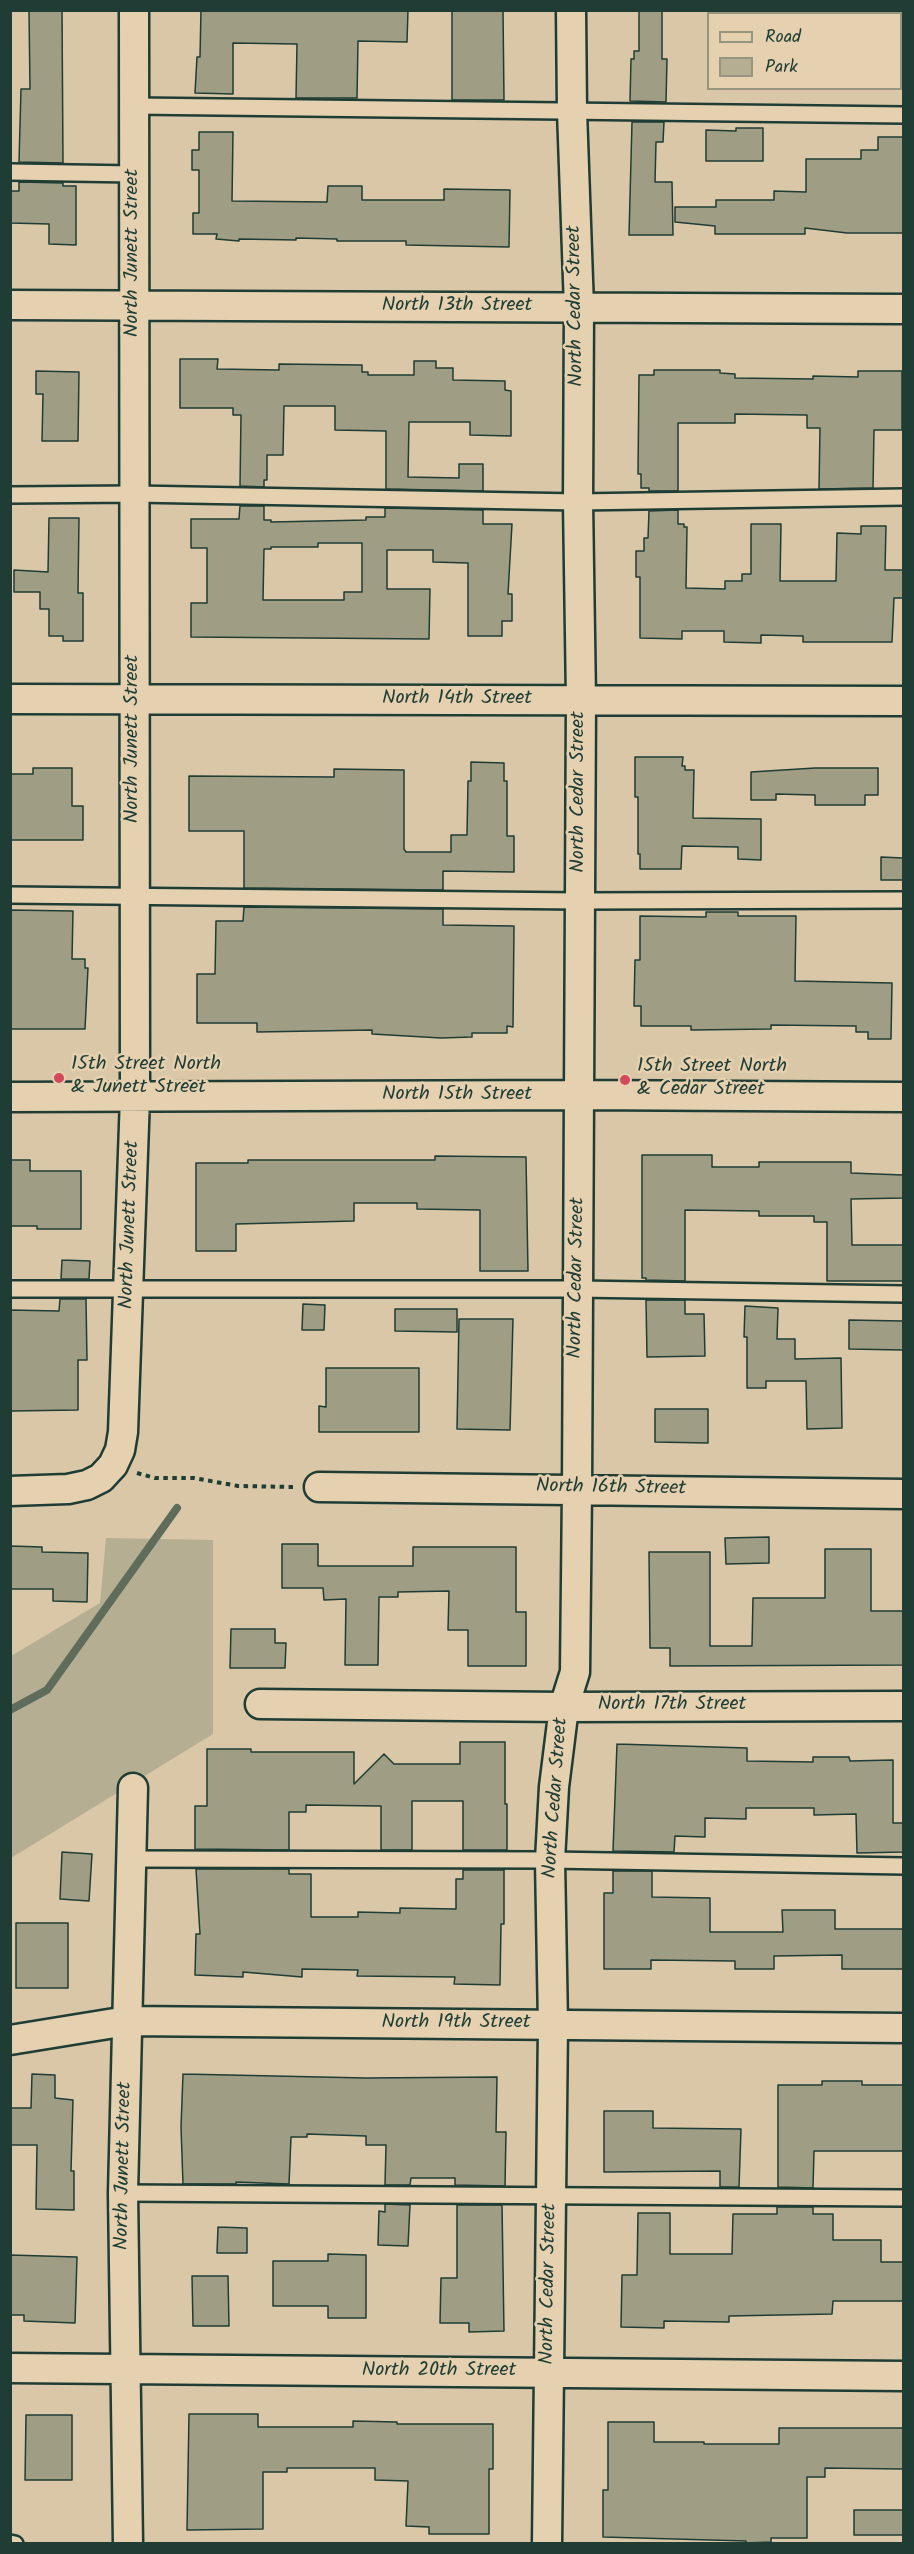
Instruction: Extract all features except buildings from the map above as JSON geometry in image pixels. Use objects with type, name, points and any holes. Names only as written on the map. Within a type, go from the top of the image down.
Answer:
[{"type":"street","name":"North Junett Street","points":[[113,1465],[120,1450],[123,1432],[135,1097],[134,10]]},
{"type":"street","name":"North Cedar Street","points":[[547,2544],[553,2025],[550,1860],[554,1787],[564,1707],[575,1672],[577,1289],[581,1095],[579,308],[571,10]]},
{"type":"street","name":"North 13th Street","points":[[10,305],[903,309]]},
{"type":"street","name":"North 14th Street","points":[[10,699],[903,701]]},
{"type":"street","name":"North 15th Street","points":[[10,1097],[581,1095],[903,1097]]},
{"type":"street","points":[[10,1491],[68,1489],[87,1485],[101,1478],[113,1465]]},
{"type":"street","name":"North 16th Street","points":[[319,1487],[903,1494]]},
{"type":"street","name":"North 17th Street","points":[[260,1704],[564,1707],[903,1706]]},
{"type":"street","name":"North Junett Street","points":[[128,2544],[123,2193],[134,1788]]},
{"type":"street","name":"North 19th Street","points":[[10,2040],[127,2022],[903,2028]]},
{"type":"street","name":"North 20th Street","points":[[10,2368],[903,2376]]},
{"type":"lane","points":[[134,106],[903,115]]},
{"type":"lane","points":[[10,172],[134,174]]},
{"type":"lane","points":[[10,495],[134,494],[578,502],[903,497]]},
{"type":"lane","points":[[10,895],[579,901],[903,900]]},
{"type":"lane","points":[[10,1289],[577,1289],[903,1294]]},
{"type":"lane","points":[[131,1859],[550,1860],[903,1866]]},
{"type":"lane","points":[[123,2193],[903,2198]]},
{"type":"path","points":[[113,1465],[155,1478],[194,1478],[238,1486],[319,1487]]},
{"type":"green space","points":[[106,1538],[213,1540],[213,1734],[11,1858],[11,1656],[100,1603]]},
{"type":"waterway","points":[[10,1710],[47,1690],[177,1508]]},
{"type":"place","name":"15th Street North & Junett Street","points":[[59,1078]]},
{"type":"place","name":"15th Street North & Cedar Street","points":[[625,1080]]}]
